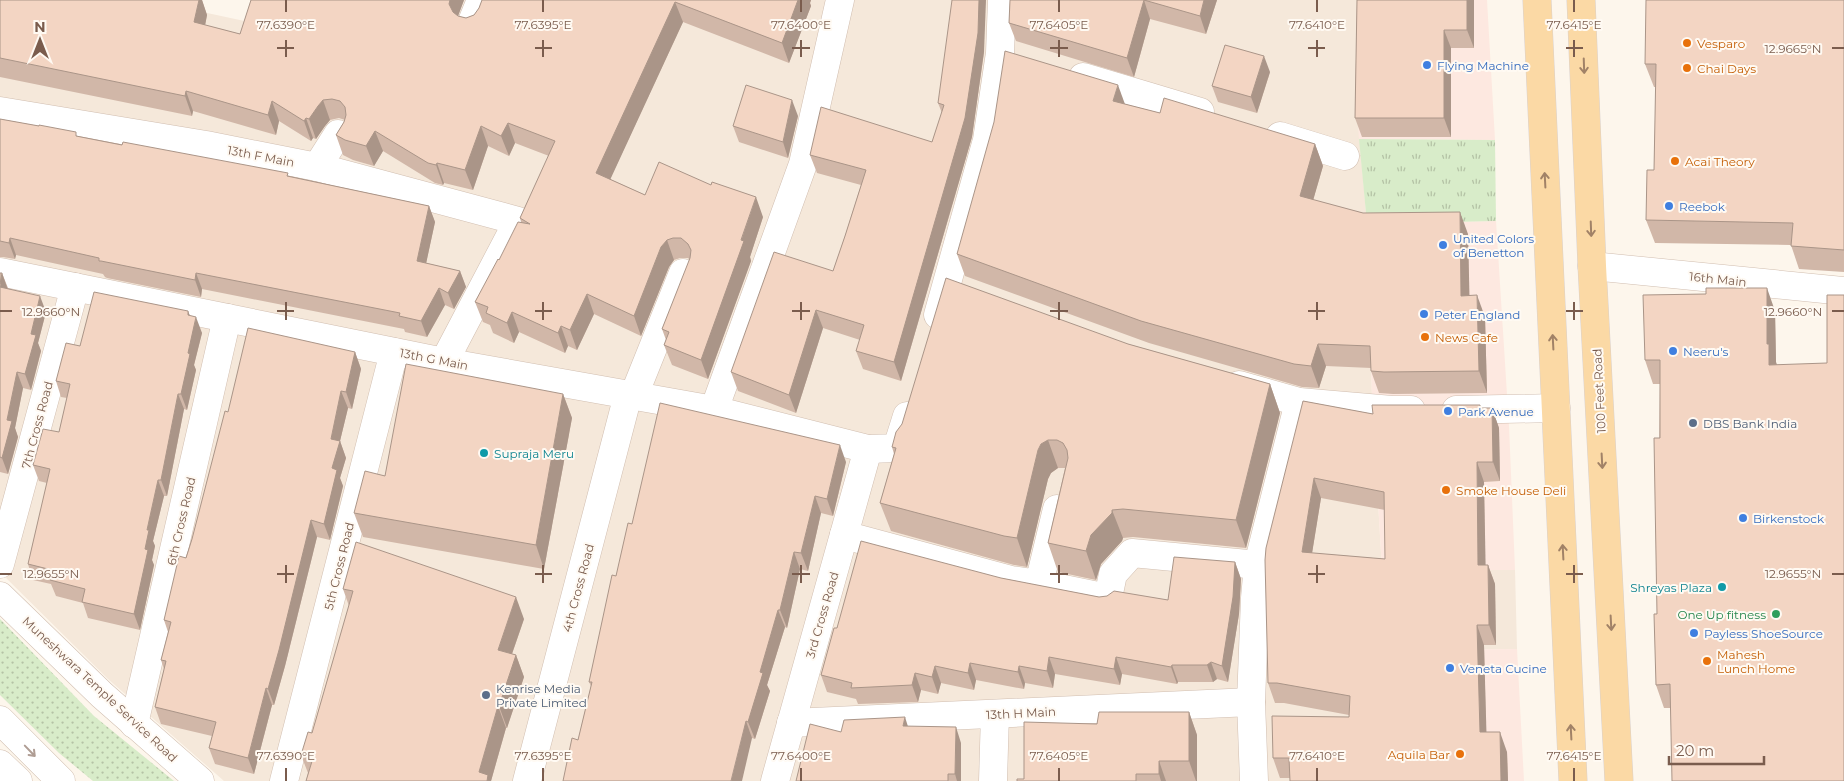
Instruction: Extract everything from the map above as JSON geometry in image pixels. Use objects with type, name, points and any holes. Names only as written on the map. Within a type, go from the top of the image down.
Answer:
[{"type":"main road","points":[[1536,0],[1573,781]]},
{"type":"main road","name":"100 Feet Road","points":[[1581,0],[1592,266],[1619,781]]},
{"type":"street","points":[[714,410],[803,164],[840,0]]},
{"type":"street","points":[[929,343],[987,140],[1000,52],[1002,0]]},
{"type":"street","points":[[1000,52],[1028,61]]},
{"type":"street","points":[[1056,69],[1224,119]]},
{"type":"street","name":"13th F Main","points":[[0,111],[206,145],[318,167],[518,221],[444,362]]},
{"type":"street","points":[[1252,128],[1346,156]]},
{"type":"street","points":[[318,167],[338,134]]},
{"type":"street","name":"16th Main","points":[[1592,266],[1844,291]]},
{"type":"street","name":"13th G Main","points":[[0,272],[444,362],[714,410],[868,449],[898,448],[915,391]]},
{"type":"street","name":"4th Cross Road","points":[[528,781],[631,395],[683,273]]},
{"type":"street","points":[[946,286],[973,296]]},
{"type":"street","name":"7th Cross Road","points":[[0,564],[75,287]]},
{"type":"street","name":"6th Cross Road","points":[[134,724],[227,318]]},
{"type":"street","name":"5th Cross Road","points":[[284,781],[394,352]]},
{"type":"street","points":[[1217,379],[1299,402],[1392,410],[1556,408]]},
{"type":"street","points":[[1254,781],[1251,702],[1258,564],[1299,402]]},
{"type":"street","name":"3rd Cross Road","points":[[775,781],[868,449]]},
{"type":"street","points":[[1039,584],[1063,483]]},
{"type":"street","points":[[844,535],[1011,580],[1108,598],[1113,574],[1132,553],[1258,564]]},
{"type":"street","name":"Muneshwara Temple Service Road","points":[[0,596],[134,724],[200,781]]},
{"type":"street","name":"13th H Main","points":[[791,723],[1251,702]]},
{"type":"street","points":[[992,781],[995,714]]},
{"type":"street","points":[[0,720],[60,781]]},
{"type":"street","points":[[0,764],[18,781]]},
{"type":"shaded area","points":[[0,0],[147,0],[249,22],[258,0],[1357,0],[1356,98],[1367,224],[1372,398],[1382,570],[1515,570],[1517,649],[1383,650],[1390,781],[224,781],[108,679],[0,572]]},
{"type":"shaded area","points":[[1357,0],[1487,0],[1495,140],[1359,139],[1356,98]]},
{"type":"shaded area","points":[[1496,221],[1509,426],[1515,570],[1382,570],[1372,398],[1367,224]]},
{"type":"shaded area","points":[[1517,649],[1524,781],[1390,781],[1383,650]]},
{"type":"green space","points":[[1359,139],[1495,140],[1496,221],[1367,224]]},
{"type":"green space","points":[[0,619],[94,716],[174,781],[93,781],[59,753],[0,695]]},
{"type":"building","points":[[0,0],[199,0],[194,22],[240,34],[251,0],[450,0],[449,4],[453,12],[458,16],[466,18],[474,15],[482,0],[798,0],[782,43],[675,2],[596,173],[645,195],[659,162],[711,185],[712,182],[756,197],[741,240],[744,241],[701,360],[664,345],[669,332],[662,329],[690,258],[691,250],[688,244],[681,238],[667,240],[661,247],[634,316],[587,294],[570,330],[561,326],[558,333],[512,312],[507,323],[486,313],[488,307],[475,302],[518,222],[530,224],[520,218],[555,141],[508,123],[501,136],[481,126],[465,170],[437,163],[436,165],[428,163],[375,131],[366,146],[345,140],[336,135],[344,122],[346,115],[345,107],[340,101],[332,99],[323,100],[309,119],[306,118],[304,121],[272,101],[268,115],[186,91],[185,96],[0,58]]},
{"type":"building","points":[[952,0],[979,0],[978,33],[965,118],[894,362],[856,351],[864,325],[816,310],[789,395],[731,372],[774,252],[833,271],[845,236],[866,170],[810,155],[821,107],[932,142],[944,105],[938,103]]},
{"type":"building","points":[[1010,0],[1144,0],[1127,58],[1009,23]]},
{"type":"building","points":[[1144,0],[1204,0],[1200,16]]},
{"type":"building","points":[[1357,0],[1467,0],[1467,30],[1444,30],[1444,118],[1355,118]]},
{"type":"building","points":[[1646,0],[1844,0],[1844,250],[1791,246],[1793,223],[1646,220],[1647,170],[1654,170],[1656,64],[1645,64]]},
{"type":"building","points":[[1225,45],[1264,56],[1251,97],[1212,86]]},
{"type":"building","points":[[1005,51],[1118,85],[1113,101],[1160,113],[1164,98],[1315,144],[1300,196],[1363,213],[1460,212],[1461,296],[1477,295],[1479,371],[1371,371],[1370,346],[1318,344],[1311,366],[1294,364],[1141,321],[957,254],[994,122]]},
{"type":"building","points":[[746,85],[792,100],[783,142],[733,126]]},
{"type":"building","points":[[0,119],[76,132],[76,136],[122,145],[123,142],[288,173],[287,176],[429,206],[417,261],[460,271],[448,293],[439,288],[421,321],[399,316],[400,313],[196,273],[195,280],[99,261],[99,258],[10,238],[9,243],[0,241]]},
{"type":"building","points":[[946,278],[1128,344],[1270,384],[1236,520],[1123,509],[1112,510],[1112,513],[1091,535],[1086,551],[1048,543],[1068,458],[1067,450],[1063,443],[1057,440],[1048,440],[1041,444],[1038,450],[1017,538],[880,503],[896,448],[892,447],[896,432],[902,424]]},
{"type":"building","points":[[0,287],[40,296],[31,334],[36,335],[25,374],[17,372],[7,420],[12,421],[2,458],[0,457]]},
{"type":"building","points":[[1706,288],[1767,288],[1769,365],[1827,363],[1827,295],[1844,295],[1844,781],[1672,781],[1670,684],[1656,685],[1654,614],[1657,614],[1654,438],[1660,438],[1660,360],[1645,360],[1643,295],[1706,294]]},
{"type":"building","points":[[94,292],[188,311],[188,315],[196,317],[181,394],[178,394],[161,480],[158,480],[147,530],[149,530],[145,549],[148,550],[134,614],[82,602],[85,589],[50,580],[52,570],[28,564],[50,469],[33,465],[43,429],[59,432],[70,384],[56,381],[66,343],[80,346]]},
{"type":"building","points":[[248,328],[355,352],[346,392],[341,391],[331,439],[340,441],[332,468],[337,470],[324,524],[311,520],[279,650],[268,689],[266,688],[248,758],[209,748],[216,722],[155,707],[166,661],[161,660],[171,622],[164,620],[179,556],[186,558],[192,539],[225,411],[228,412]]},
{"type":"building","points":[[406,364],[563,394],[536,545],[354,513],[365,471],[385,476]]},
{"type":"building","points":[[1303,401],[1373,414],[1372,405],[1480,405],[1480,408],[1492,408],[1493,462],[1477,462],[1478,565],[1488,565],[1489,625],[1477,625],[1480,732],[1500,732],[1501,781],[1290,781],[1289,758],[1273,758],[1272,716],[1349,717],[1350,696],[1268,683],[1266,548]],"holes":[[[1314,478],[1384,492],[1385,559],[1302,552]]]},
{"type":"building","points":[[660,403],[840,445],[827,499],[815,496],[801,553],[794,552],[780,610],[778,610],[760,672],[763,673],[748,722],[746,721],[731,781],[563,781],[572,738],[578,740],[592,682],[589,682],[612,575],[616,576],[628,523],[632,524]]},
{"type":"building","points":[[861,541],[1001,578],[1099,597],[1107,596],[1114,591],[1168,600],[1174,557],[1235,562],[1233,597],[1222,666],[1211,662],[1207,665],[1172,665],[1171,667],[1116,657],[1114,669],[1049,657],[1047,671],[1019,666],[1018,672],[970,663],[968,673],[935,666],[932,677],[915,673],[912,685],[851,688],[852,683],[821,675],[834,628],[837,628]]},
{"type":"building","points":[[356,542],[516,597],[498,650],[516,655],[498,706],[479,772],[488,775],[487,781],[306,781],[313,758],[301,755],[308,732],[312,733],[353,591],[343,589]]},
{"type":"building","points":[[1099,712],[1189,712],[1189,761],[1159,761],[1159,774],[1136,774],[1136,781],[1017,781],[1017,779],[1024,779],[1024,722],[1097,724]]},
{"type":"building","points":[[905,717],[903,726],[956,727],[955,774],[948,774],[948,781],[796,781],[810,724],[841,732],[844,720]]},
{"type":"place","name":"Vesparo","points":[[1687,43]]},
{"type":"place","name":"Flying Machine","points":[[1427,65]]},
{"type":"place","name":"Chai Days","points":[[1687,68]]},
{"type":"place","name":"Acai Theory","points":[[1675,161]]},
{"type":"place","name":"Reebok","points":[[1669,206]]},
{"type":"place","name":"United Colors of Benetton","points":[[1443,245]]},
{"type":"place","name":"Peter England","points":[[1424,314]]},
{"type":"place","name":"News Cafe","points":[[1425,337]]},
{"type":"place","name":"Neeru's","points":[[1673,351]]},
{"type":"place","name":"Park Avenue","points":[[1448,411]]},
{"type":"place","name":"DBS Bank India","points":[[1693,423]]},
{"type":"place","name":"Supraja Meru","points":[[484,453]]},
{"type":"place","name":"Smoke House Deli","points":[[1446,490]]},
{"type":"place","name":"Birkenstock","points":[[1743,518]]},
{"type":"place","name":"Shreyas Plaza","points":[[1722,587]]},
{"type":"place","name":"One Up fitness","points":[[1776,614]]},
{"type":"place","name":"Payless ShoeSource","points":[[1694,633]]},
{"type":"place","name":"Mahesh Lunch Home","points":[[1707,661]]},
{"type":"place","name":"Veneta Cucine","points":[[1450,668]]},
{"type":"place","name":"Kenrise Media Private Limited","points":[[486,695]]},
{"type":"place","name":"Aquila Bar","points":[[1460,754]]}]
